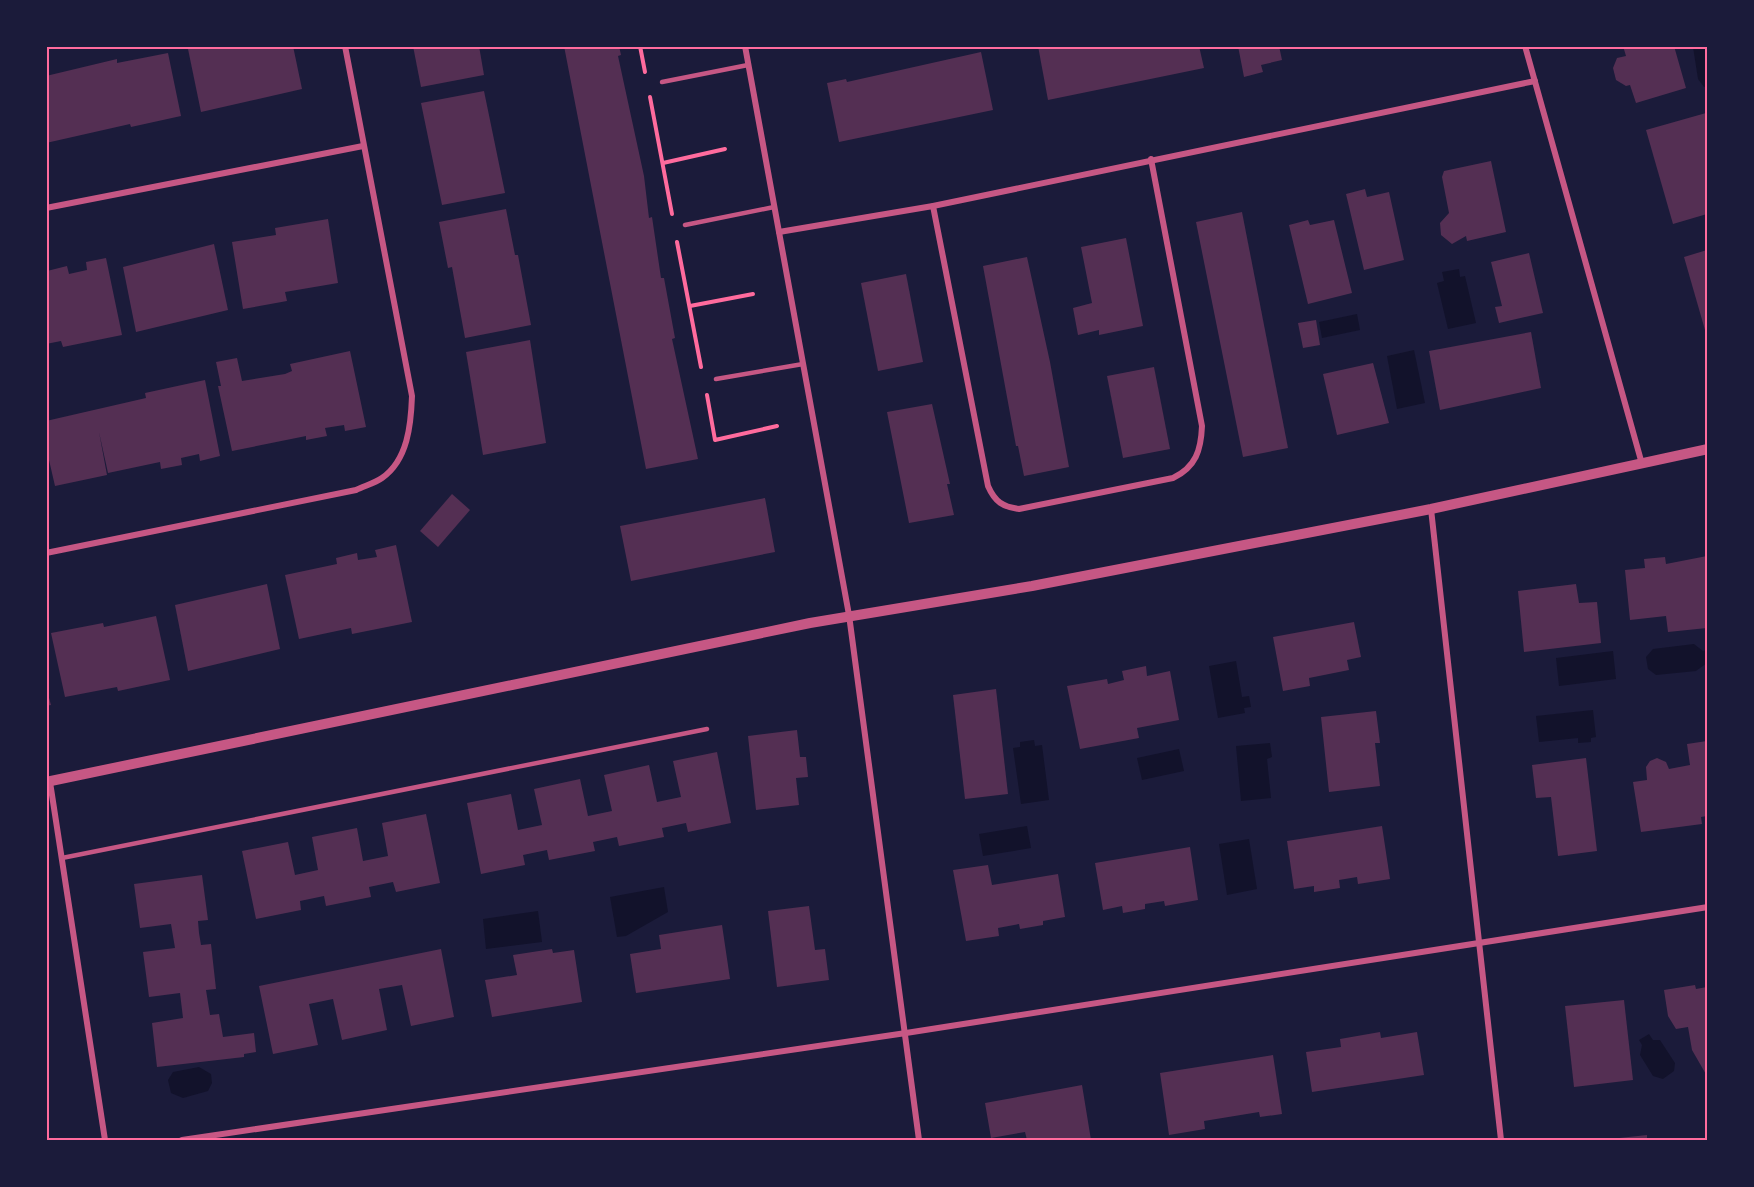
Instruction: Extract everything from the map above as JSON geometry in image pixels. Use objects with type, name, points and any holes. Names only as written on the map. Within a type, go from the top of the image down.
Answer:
[{"type":"street","points":[[46,553],[356,490],[383,478],[400,458],[411,427],[412,396],[345,46]]},
{"type":"street","points":[[745,46],[849,615],[920,1140]]},
{"type":"street","points":[[1525,46],[1642,465]]},
{"type":"street","points":[[779,232],[933,206],[1150,159],[1535,81]]},
{"type":"street","points":[[46,208],[363,146]]},
{"type":"street","points":[[933,206],[988,486],[1000,505],[1019,509],[1173,478],[1186,471],[1195,461],[1201,445],[1202,426],[1150,159]]},
{"type":"street","points":[[105,1140],[62,858],[48,782],[849,615],[1032,586],[1431,509],[1642,465],[1707,449]]},
{"type":"street","points":[[1431,509],[1501,1140]]},
{"type":"street","points":[[182,1140],[906,1033],[1707,907]]},
{"type":"lane","points":[[662,82],[748,65]]},
{"type":"lane","points":[[685,225],[774,207]]},
{"type":"lane","points":[[716,380],[803,364]]},
{"type":"lane","points":[[62,858],[708,729]]},
{"type":"path","points":[[640,46],[647,82]]},
{"type":"path","points":[[649,93],[673,218]]},
{"type":"path","points":[[663,164],[725,149]]},
{"type":"path","points":[[677,240],[702,373]]},
{"type":"path","points":[[690,306],[753,294]]},
{"type":"path","points":[[705,384],[716,440],[777,426]]},
{"type":"shaded area","points":[[1693,47],[1707,47],[1707,86],[1704,87],[1698,79]]},
{"type":"shaded area","points":[[1459,269],[1460,277],[1465,276],[1476,323],[1448,329],[1437,283],[1444,281],[1442,272]]},
{"type":"shaded area","points":[[1357,314],[1360,330],[1322,338],[1319,322]]},
{"type":"shaded area","points":[[1414,350],[1425,403],[1397,409],[1387,356]]},
{"type":"shaded area","points":[[1694,644],[1703,651],[1707,650],[1707,663],[1696,671],[1656,675],[1648,669],[1646,657],[1653,649]]},
{"type":"shaded area","points":[[1613,651],[1616,679],[1559,686],[1556,658]]},
{"type":"shaded area","points":[[1236,661],[1242,697],[1249,696],[1251,707],[1244,708],[1245,713],[1218,718],[1209,666]]},
{"type":"shaded area","points":[[1593,710],[1596,737],[1591,738],[1591,742],[1578,743],[1578,738],[1539,742],[1536,716]]},
{"type":"shaded area","points":[[1034,740],[1035,746],[1042,745],[1049,800],[1021,804],[1013,748],[1020,747],[1020,742]]},
{"type":"shaded area","points":[[1270,743],[1272,757],[1267,759],[1271,798],[1241,801],[1236,746]]},
{"type":"shaded area","points":[[1179,749],[1184,771],[1142,780],[1137,758]]},
{"type":"shaded area","points":[[1027,826],[1031,848],[983,856],[979,834]]},
{"type":"shaded area","points":[[1249,839],[1257,889],[1227,895],[1219,844]]},
{"type":"shaded area","points":[[664,887],[668,912],[626,936],[617,937],[610,897]]},
{"type":"shaded area","points":[[538,911],[542,942],[486,949],[483,919]]},
{"type":"shaded area","points":[[1649,1034],[1653,1040],[1660,1040],[1675,1063],[1674,1071],[1663,1079],[1653,1076],[1640,1055],[1642,1045],[1639,1040]]},
{"type":"shaded area","points":[[199,1067],[211,1074],[212,1083],[208,1091],[183,1098],[171,1093],[168,1080],[173,1072]]},
{"type":"building","points":[[198,46],[293,46],[302,89],[201,112],[188,49]]},
{"type":"building","points":[[413,46],[479,46],[484,75],[421,87]]},
{"type":"building","points":[[564,46],[619,46],[621,55],[618,56],[644,176],[649,218],[652,217],[661,278],[664,278],[675,338],[672,339],[698,459],[646,469]]},
{"type":"building","points":[[1038,46],[1199,46],[1204,68],[1048,100]]},
{"type":"building","points":[[1238,46],[1279,46],[1282,60],[1261,65],[1263,72],[1244,77]]},
{"type":"building","points":[[1623,46],[1674,46],[1686,88],[1636,103],[1630,85],[1626,86],[1616,80],[1613,68],[1617,58],[1626,56]]},
{"type":"building","points":[[981,52],[993,110],[839,142],[827,83],[846,79],[847,82]]},
{"type":"building","points":[[168,53],[181,116],[131,127],[130,124],[46,143],[46,76],[117,59],[117,63]]},
{"type":"building","points":[[484,91],[505,193],[442,205],[421,103]]},
{"type":"building","points":[[1706,113],[1707,214],[1673,224],[1646,130]]},
{"type":"building","points":[[1491,161],[1506,232],[1467,241],[1466,236],[1452,244],[1441,235],[1440,223],[1449,213],[1442,177],[1444,171]]},
{"type":"building","points":[[1365,189],[1367,197],[1389,192],[1404,260],[1364,270],[1346,194]]},
{"type":"building","points":[[506,209],[515,255],[518,255],[531,325],[465,338],[452,267],[448,268],[439,222]]},
{"type":"building","points":[[1242,212],[1288,448],[1243,457],[1196,222]]},
{"type":"building","points":[[328,219],[338,283],[285,292],[287,301],[243,309],[232,242],[276,235],[275,228]]},
{"type":"building","points":[[1308,220],[1310,225],[1334,220],[1352,293],[1308,304],[1289,225]]},
{"type":"building","points":[[1126,238],[1143,326],[1099,335],[1099,330],[1078,335],[1073,308],[1092,303],[1081,247]]},
{"type":"building","points":[[214,244],[228,310],[136,332],[123,267]]},
{"type":"building","points":[[1707,250],[1707,337],[1684,257]]},
{"type":"building","points":[[1529,253],[1543,313],[1499,323],[1495,307],[1502,306],[1491,262]]},
{"type":"building","points":[[1027,257],[1050,362],[1069,467],[1024,476],[1018,446],[1016,446],[983,266]]},
{"type":"building","points":[[106,258],[122,335],[63,347],[61,341],[46,344],[47,271],[67,266],[69,274],[87,270],[86,262]]},
{"type":"building","points":[[906,274],[923,362],[878,371],[861,283]]},
{"type":"building","points":[[1316,320],[1320,345],[1303,348],[1298,323]]},
{"type":"building","points":[[1531,332],[1541,388],[1440,410],[1429,351]]},
{"type":"building","points":[[530,340],[546,443],[483,455],[466,352]]},
{"type":"building","points":[[350,351],[366,427],[345,431],[344,425],[325,428],[327,436],[306,440],[306,436],[232,451],[218,386],[221,386],[216,362],[237,358],[242,381],[285,374],[292,371],[290,364]]},
{"type":"building","points":[[1373,363],[1389,423],[1337,435],[1323,374]]},
{"type":"building","points":[[1154,367],[1170,449],[1123,458],[1107,376]]},
{"type":"building","points":[[205,380],[220,456],[200,461],[199,454],[181,458],[182,465],[161,469],[160,462],[108,473],[99,432],[107,475],[55,486],[46,447],[46,421],[146,398],[145,393]]},
{"type":"building","points":[[932,404],[950,484],[947,484],[954,515],[909,523],[887,412]]},
{"type":"building","points":[[452,494],[470,510],[438,547],[420,531]]},
{"type":"building","points":[[765,498],[775,552],[631,581],[620,526]]},
{"type":"building","points":[[396,545],[412,622],[352,634],[351,628],[299,639],[285,575],[337,564],[336,558],[357,553],[358,560],[377,557],[375,550]]},
{"type":"building","points":[[1707,556],[1707,628],[1668,632],[1666,616],[1630,620],[1625,570],[1645,568],[1644,559],[1665,557],[1666,564]]},
{"type":"building","points":[[267,584],[280,649],[188,671],[175,605]]},
{"type":"building","points":[[1576,584],[1579,603],[1597,602],[1601,643],[1524,652],[1518,591]]},
{"type":"building","points":[[156,616],[170,680],[118,691],[117,687],[65,697],[51,633],[103,623],[104,627]]},
{"type":"building","points":[[1354,622],[1361,657],[1347,660],[1349,670],[1309,678],[1310,686],[1283,691],[1273,637]]},
{"type":"building","points":[[1146,666],[1147,676],[1170,671],[1179,720],[1137,728],[1139,738],[1080,749],[1067,686],[1107,679],[1108,684],[1124,680],[1122,671]]},
{"type":"building","points":[[46,687],[51,705],[46,706]]},
{"type":"building","points":[[996,689],[1008,794],[965,799],[953,695]]},
{"type":"building","points":[[1376,711],[1380,743],[1375,743],[1380,786],[1329,792],[1321,717]]},
{"type":"building","points":[[797,730],[800,757],[806,757],[808,777],[796,778],[799,805],[756,810],[748,736]]},
{"type":"building","points":[[1707,741],[1707,816],[1701,817],[1702,824],[1641,832],[1633,782],[1647,780],[1646,767],[1650,761],[1657,758],[1666,762],[1669,769],[1690,765],[1687,744]]},
{"type":"building","points":[[717,752],[731,823],[688,832],[686,823],[662,828],[664,837],[619,846],[617,837],[593,842],[595,851],[549,860],[547,850],[523,855],[525,865],[481,874],[467,803],[511,794],[518,830],[542,825],[534,789],[580,779],[588,816],[612,811],[604,775],[649,765],[657,802],[681,797],[673,761]]},
{"type":"building","points":[[1586,758],[1597,851],[1558,856],[1551,797],[1536,798],[1532,765]]},
{"type":"building","points":[[426,814],[440,883],[396,892],[393,882],[369,887],[371,897],[326,906],[324,896],[300,901],[301,910],[256,919],[242,851],[288,842],[295,875],[318,870],[312,837],[357,828],[363,861],[388,856],[382,823]]},
{"type":"building","points":[[1382,826],[1390,879],[1358,884],[1357,877],[1339,880],[1340,888],[1314,892],[1314,886],[1294,889],[1287,841]]},
{"type":"building","points":[[1190,847],[1198,900],[1165,906],[1164,901],[1145,904],[1145,909],[1123,913],[1122,906],[1103,910],[1095,863]]},
{"type":"building","points":[[988,865],[992,885],[1058,874],[1065,917],[1043,921],[1043,925],[1020,929],[1019,924],[998,928],[999,936],[966,941],[953,870]]},
{"type":"building","points":[[202,875],[208,920],[198,921],[199,933],[201,945],[211,944],[216,989],[206,990],[210,1015],[219,1014],[223,1037],[254,1033],[256,1052],[244,1054],[244,1057],[157,1067],[152,1023],[183,1018],[180,993],[149,997],[143,952],[175,948],[171,924],[140,928],[134,884]]},
{"type":"building","points":[[809,906],[815,950],[825,949],[829,980],[777,987],[768,911]]},
{"type":"building","points":[[722,925],[730,979],[636,993],[630,954],[661,949],[659,935]]},
{"type":"building","points":[[441,949],[454,1017],[411,1026],[402,985],[379,989],[387,1030],[342,1040],[333,999],[309,1004],[318,1045],[273,1054],[259,986]]},
{"type":"building","points":[[552,949],[553,953],[574,950],[582,1002],[492,1017],[485,980],[517,975],[513,955]]},
{"type":"building","points":[[1695,985],[1696,989],[1707,987],[1707,1076],[1692,1050],[1688,1027],[1676,1029],[1668,1016],[1664,990]]},
{"type":"building","points":[[1624,1000],[1633,1080],[1574,1087],[1565,1006]]},
{"type":"building","points":[[1380,1032],[1381,1038],[1417,1032],[1424,1075],[1312,1092],[1306,1052],[1341,1047],[1340,1039]]},
{"type":"building","points":[[1273,1055],[1282,1114],[1260,1117],[1259,1112],[1204,1121],[1205,1129],[1169,1135],[1160,1073]]},
{"type":"building","points":[[1082,1085],[1091,1140],[1027,1140],[1025,1132],[991,1138],[985,1103]]},
{"type":"building","points":[[1647,1135],[1647,1140],[1610,1140],[1610,1139]]}]
